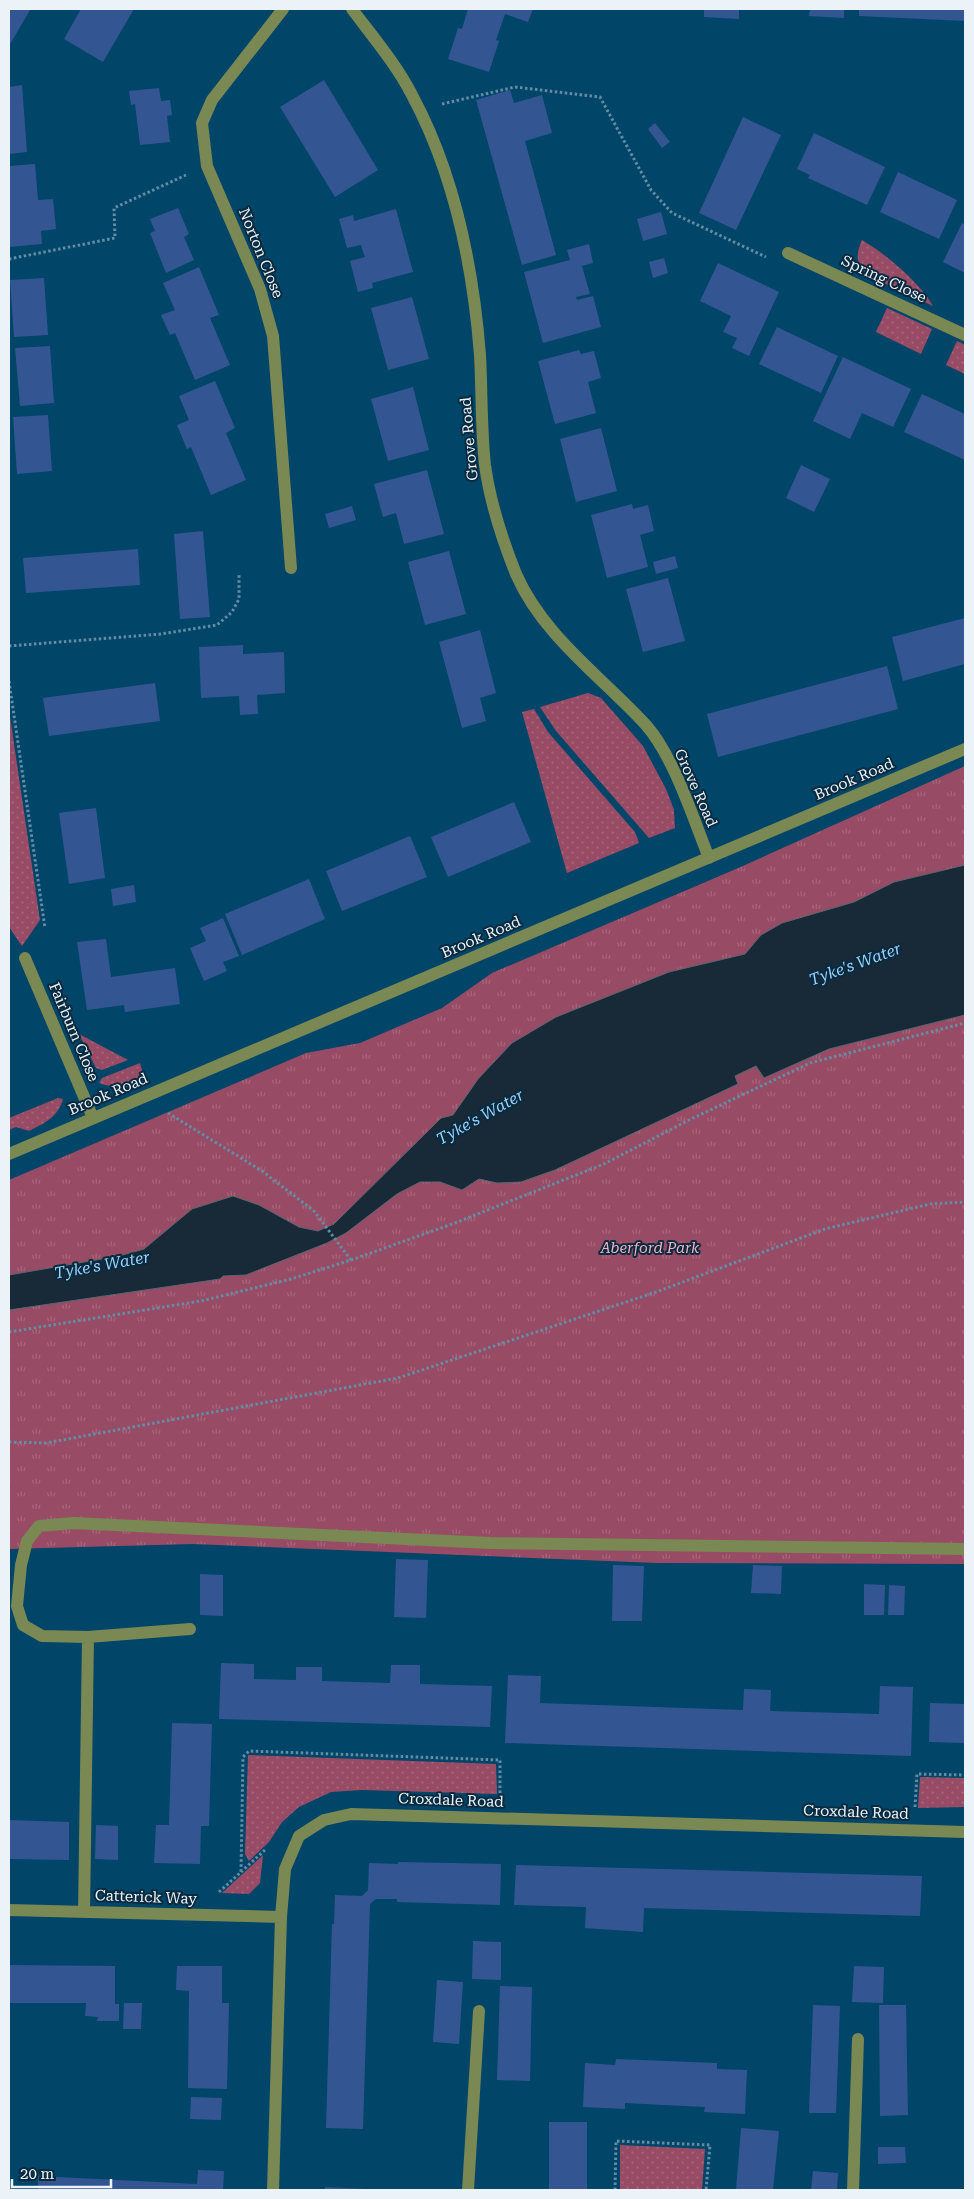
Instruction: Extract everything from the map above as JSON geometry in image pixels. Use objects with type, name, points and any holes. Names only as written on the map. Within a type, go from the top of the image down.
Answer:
[{"type":"street","name":"Norton Close","points":[[283,9],[212,100],[202,123],[207,166],[260,289],[273,336],[291,568]]},
{"type":"street","name":"Grove Road","points":[[352,9],[412,94],[445,169],[462,226],[474,292],[480,355],[485,465],[498,528],[518,577],[547,624],[647,727],[670,762],[708,858]]},
{"type":"street","name":"Spring Close","points":[[788,253],[965,335]]},
{"type":"street","name":"Brook Road","points":[[9,1154],[965,750]]},
{"type":"street","name":"Fairburn Close","points":[[25,958],[93,1118]]},
{"type":"street","points":[[190,1628],[88,1637],[42,1636],[23,1625],[17,1606],[21,1565],[27,1541],[39,1526],[73,1523],[490,1543],[965,1549]]},
{"type":"street","points":[[84,1912],[88,1637]]},
{"type":"street","name":"Croxdale Road","points":[[273,2190],[281,1917],[285,1869],[299,1836],[324,1820],[351,1814],[965,1832]]},
{"type":"street","name":"Catterick Way","points":[[9,1910],[281,1917]]},
{"type":"street","points":[[468,2190],[479,2011]]},
{"type":"street","points":[[853,2190],[858,2039]]},
{"type":"path","points":[[439,105],[515,87],[600,97],[651,190],[672,213],[767,257],[788,253]]},
{"type":"path","points":[[9,259],[115,238],[114,208],[207,166]]},
{"type":"path","points":[[9,646],[161,634],[217,625],[232,612],[238,599],[239,575]]},
{"type":"path","points":[[9,682],[45,928]]},
{"type":"path","points":[[9,1332],[201,1301],[291,1279],[351,1260],[456,1223],[604,1164],[691,1118],[810,1063],[965,1023]]},
{"type":"path","points":[[141,1098],[216,1140],[262,1171],[314,1211],[351,1260]]},
{"type":"path","points":[[9,1442],[46,1443],[398,1378],[656,1292],[825,1229],[930,1204],[965,1202]]},
{"type":"path","points":[[241,1872],[243,1757],[249,1751],[500,1760],[500,1818]]},
{"type":"path","points":[[913,1830],[917,1774],[965,1775]]},
{"type":"path","points":[[213,1897],[270,1846]]},
{"type":"path","points":[[616,2190],[616,2141],[710,2145],[706,2190]]},
{"type":"green space","points":[[862,240],[901,269],[933,306],[869,276],[861,268],[858,260],[858,250]]},
{"type":"green space","points":[[887,308],[932,329],[921,354],[876,332]]},
{"type":"green space","points":[[957,341],[965,345],[965,374],[946,365]]},
{"type":"green space","points":[[588,693],[601,698],[643,746],[666,789],[674,810],[675,828],[649,838],[556,731],[540,707]]},
{"type":"green space","points":[[534,709],[548,732],[635,832],[639,843],[567,873],[522,712]]},
{"type":"green space","points":[[9,710],[40,920],[22,946],[9,927]]},
{"type":"green space","name":"Aberford Park","points":[[965,766],[965,1564],[657,1563],[192,1544],[9,1549],[9,1180],[306,1053],[360,1043],[442,1008],[492,973],[736,869]]},
{"type":"green space","points":[[79,1034],[128,1060],[102,1070],[96,1068]]},
{"type":"green space","points":[[140,1063],[143,1074],[137,1085],[118,1087],[99,1083],[102,1078]]},
{"type":"green space","points":[[58,1098],[63,1099],[61,1105],[54,1115],[45,1122],[29,1131],[16,1127],[9,1130],[9,1118]]},
{"type":"green space","points":[[248,1755],[496,1764],[497,1794],[362,1790],[331,1792],[299,1807],[282,1822],[269,1842],[249,1861],[245,1854]]},
{"type":"green space","points":[[920,1777],[965,1778],[965,1807],[918,1808]]},
{"type":"green space","points":[[263,1855],[260,1883],[249,1894],[222,1893]]},
{"type":"green space","points":[[620,2145],[705,2149],[702,2190],[620,2190]]},
{"type":"water","name":"Tyke's Water","points":[[965,865],[965,1015],[829,1049],[764,1078],[756,1066],[735,1076],[738,1084],[555,1170],[521,1182],[497,1183],[479,1179],[462,1190],[440,1182],[420,1182],[397,1194],[346,1233],[327,1243],[246,1275],[223,1276],[220,1279],[9,1310],[9,1275],[119,1256],[144,1249],[192,1209],[233,1196],[259,1205],[299,1227],[318,1231],[334,1224],[441,1118],[453,1115],[478,1079],[512,1043],[556,1017],[669,972],[745,954],[761,935],[782,923],[854,902],[894,882]]},
{"type":"building","points":[[9,9],[30,10],[9,46]]},
{"type":"building","points":[[81,9],[134,9],[103,62],[64,39]]},
{"type":"building","points":[[468,9],[533,9],[528,22],[505,14],[496,40],[499,41],[489,72],[448,59],[458,28],[462,29]]},
{"type":"building","points":[[704,9],[739,9],[739,19],[704,17]]},
{"type":"building","points":[[810,9],[844,9],[844,18],[809,16]]},
{"type":"building","points":[[859,9],[965,9],[965,21],[859,16]]},
{"type":"building","points":[[324,80],[378,170],[335,197],[280,107]]},
{"type":"building","points":[[22,85],[27,152],[9,154],[9,87]]},
{"type":"building","points":[[159,88],[161,101],[170,100],[172,115],[167,116],[170,142],[140,145],[135,104],[131,105],[129,91]]},
{"type":"building","points":[[510,90],[514,103],[542,95],[552,133],[525,141],[556,255],[522,265],[476,100]]},
{"type":"building","points":[[743,117],[781,135],[736,230],[699,213]]},
{"type":"building","points":[[655,123],[670,142],[662,148],[648,129]]},
{"type":"building","points":[[814,133],[885,167],[867,205],[808,178],[810,175],[797,169]]},
{"type":"building","points":[[35,164],[38,200],[53,199],[56,229],[41,231],[42,244],[9,247],[9,166]]},
{"type":"building","points":[[898,172],[957,200],[939,239],[880,212]]},
{"type":"building","points":[[178,208],[189,234],[184,237],[194,260],[166,273],[150,233],[155,231],[150,219]]},
{"type":"building","points":[[396,209],[413,272],[372,283],[373,288],[358,292],[350,261],[365,257],[361,245],[347,248],[339,219],[353,215],[354,221]]},
{"type":"building","points":[[661,212],[667,234],[643,241],[637,219]]},
{"type":"building","points":[[962,223],[965,225],[965,273],[943,262]]},
{"type":"building","points":[[589,244],[593,263],[582,266],[590,294],[576,297],[577,300],[593,296],[601,327],[543,343],[524,272],[570,260],[567,250]]},
{"type":"building","points":[[664,258],[668,273],[653,278],[649,262]]},
{"type":"building","points":[[718,263],[779,292],[749,356],[732,348],[737,338],[723,332],[731,316],[700,301]]},
{"type":"building","points":[[199,267],[219,315],[210,318],[230,365],[195,380],[175,333],[170,335],[161,315],[175,310],[163,283]]},
{"type":"building","points":[[44,278],[48,335],[14,337],[10,280]]},
{"type":"building","points":[[412,297],[429,359],[388,370],[371,308]]},
{"type":"building","points":[[777,327],[838,356],[821,393],[759,364]]},
{"type":"building","points":[[50,346],[54,403],[20,406],[15,348]]},
{"type":"building","points":[[579,350],[581,354],[594,351],[601,378],[588,382],[596,413],[555,424],[538,361]]},
{"type":"building","points":[[843,357],[911,389],[893,427],[862,413],[850,439],[813,421]]},
{"type":"building","points":[[215,381],[235,428],[226,433],[246,480],[211,495],[191,447],[187,449],[177,425],[189,420],[179,396]]},
{"type":"building","points":[[413,387],[429,450],[388,461],[371,399]]},
{"type":"building","points":[[922,394],[965,414],[965,460],[904,432]]},
{"type":"building","points":[[48,415],[52,471],[17,474],[13,417]]},
{"type":"building","points":[[601,428],[617,491],[576,502],[560,439]]},
{"type":"building","points":[[801,465],[830,479],[814,512],[786,498]]},
{"type":"building","points":[[427,470],[444,534],[404,544],[396,513],[383,517],[374,484]]},
{"type":"building","points":[[632,504],[633,509],[648,505],[654,531],[640,535],[648,567],[607,578],[591,515]]},
{"type":"building","points":[[352,506],[356,520],[329,528],[325,514]]},
{"type":"building","points":[[203,531],[210,617],[180,619],[174,534]]},
{"type":"building","points":[[138,549],[140,585],[26,593],[23,558]]},
{"type":"building","points":[[449,551],[466,614],[425,625],[408,562]]},
{"type":"building","points":[[675,556],[678,568],[656,574],[653,562]]},
{"type":"building","points":[[668,578],[685,641],[643,652],[626,589]]},
{"type":"building","points":[[965,618],[965,664],[903,681],[892,637]]},
{"type":"building","points":[[480,630],[496,693],[480,698],[486,721],[462,728],[439,642]]},
{"type":"building","points":[[243,645],[243,654],[284,652],[285,693],[257,695],[258,714],[240,715],[239,696],[201,698],[199,647]]},
{"type":"building","points":[[887,666],[898,709],[718,757],[707,714]]},
{"type":"building","points":[[155,683],[160,721],[49,736],[43,698]]},
{"type":"building","points":[[514,802],[531,842],[448,877],[431,837]]},
{"type":"building","points":[[96,808],[105,878],[69,884],[59,813]]},
{"type":"building","points":[[410,836],[427,877],[342,911],[326,871]]},
{"type":"building","points":[[309,879],[325,919],[242,955],[225,914]]},
{"type":"building","points":[[134,885],[136,902],[113,906],[111,889]]},
{"type":"building","points":[[223,918],[239,956],[223,962],[227,971],[204,981],[190,948],[206,941],[200,928]]},
{"type":"building","points":[[106,939],[111,977],[175,968],[180,1004],[125,1012],[124,1005],[87,1010],[77,942]]},
{"type":"building","points":[[396,1559],[428,1560],[426,1618],[394,1617]]},
{"type":"building","points":[[613,1565],[644,1566],[642,1621],[612,1621]]},
{"type":"building","points":[[753,1565],[782,1566],[781,1594],[751,1593]]},
{"type":"building","points":[[200,1574],[223,1575],[223,1616],[200,1615]]},
{"type":"building","points":[[864,1584],[885,1585],[884,1615],[864,1615]]},
{"type":"building","points":[[889,1585],[905,1586],[904,1615],[888,1615]]},
{"type":"building","points":[[221,1663],[254,1664],[254,1679],[296,1680],[296,1667],[322,1667],[322,1681],[390,1683],[391,1665],[420,1665],[420,1684],[492,1686],[490,1727],[219,1719]]},
{"type":"building","points":[[508,1675],[541,1676],[540,1703],[743,1710],[744,1689],[771,1690],[770,1711],[879,1714],[880,1686],[913,1687],[911,1756],[505,1743]]},
{"type":"building","points":[[930,1703],[965,1704],[965,1743],[929,1742]]},
{"type":"building","points":[[172,1723],[212,1724],[209,1826],[201,1826],[200,1864],[154,1863],[156,1825],[169,1825]]},
{"type":"building","points":[[9,1820],[69,1822],[69,1860],[9,1859]]},
{"type":"building","points":[[96,1825],[118,1826],[118,1860],[95,1859]]},
{"type":"building","points":[[398,1862],[501,1864],[500,1905],[397,1902],[397,1899],[376,1899],[370,1904],[363,2129],[326,2128],[332,1924],[334,1924],[335,1895],[362,1896],[368,1890],[369,1863],[398,1864]]},
{"type":"building","points":[[516,1865],[922,1876],[920,1916],[644,1908],[643,1932],[585,1928],[586,1907],[514,1905]]},
{"type":"building","points":[[473,1941],[501,1942],[501,1980],[472,1979]]},
{"type":"building","points":[[9,1965],[115,1966],[115,2004],[119,2004],[119,2021],[97,2021],[98,2017],[85,2016],[86,2003],[9,2003]]},
{"type":"building","points":[[177,1966],[222,1966],[222,2003],[229,2003],[227,2089],[188,2088],[189,1991],[176,1990]]},
{"type":"building","points":[[854,1966],[884,1967],[883,2003],[852,2002]]},
{"type":"building","points":[[437,1980],[463,1982],[459,2044],[433,2042]]},
{"type":"building","points":[[500,1986],[532,1987],[530,2081],[497,2080]]},
{"type":"building","points":[[124,2003],[142,2003],[141,2029],[123,2029]]},
{"type":"building","points":[[813,2005],[840,2006],[836,2113],[809,2113]]},
{"type":"building","points":[[879,2005],[906,2005],[908,2115],[880,2116]]},
{"type":"building","points":[[616,2059],[717,2063],[717,2069],[747,2070],[745,2114],[704,2112],[705,2107],[625,2103],[625,2109],[583,2107],[585,2063],[615,2065]]},
{"type":"building","points":[[191,2097],[222,2098],[221,2120],[190,2119]]},
{"type":"building","points":[[549,2122],[587,2122],[587,2190],[549,2190]]},
{"type":"building","points":[[741,2128],[779,2131],[773,2190],[736,2190]]},
{"type":"building","points":[[878,2147],[905,2147],[906,2163],[878,2164]]},
{"type":"building","points":[[198,2170],[224,2171],[223,2190],[38,2190],[38,2176],[197,2184]]},
{"type":"building","points":[[813,2171],[838,2173],[837,2190],[811,2190]]},
{"type":"building","points":[[9,2176],[13,2190],[9,2190]]},
{"type":"building","points":[[325,2187],[365,2189],[365,2190],[324,2190]]}]
